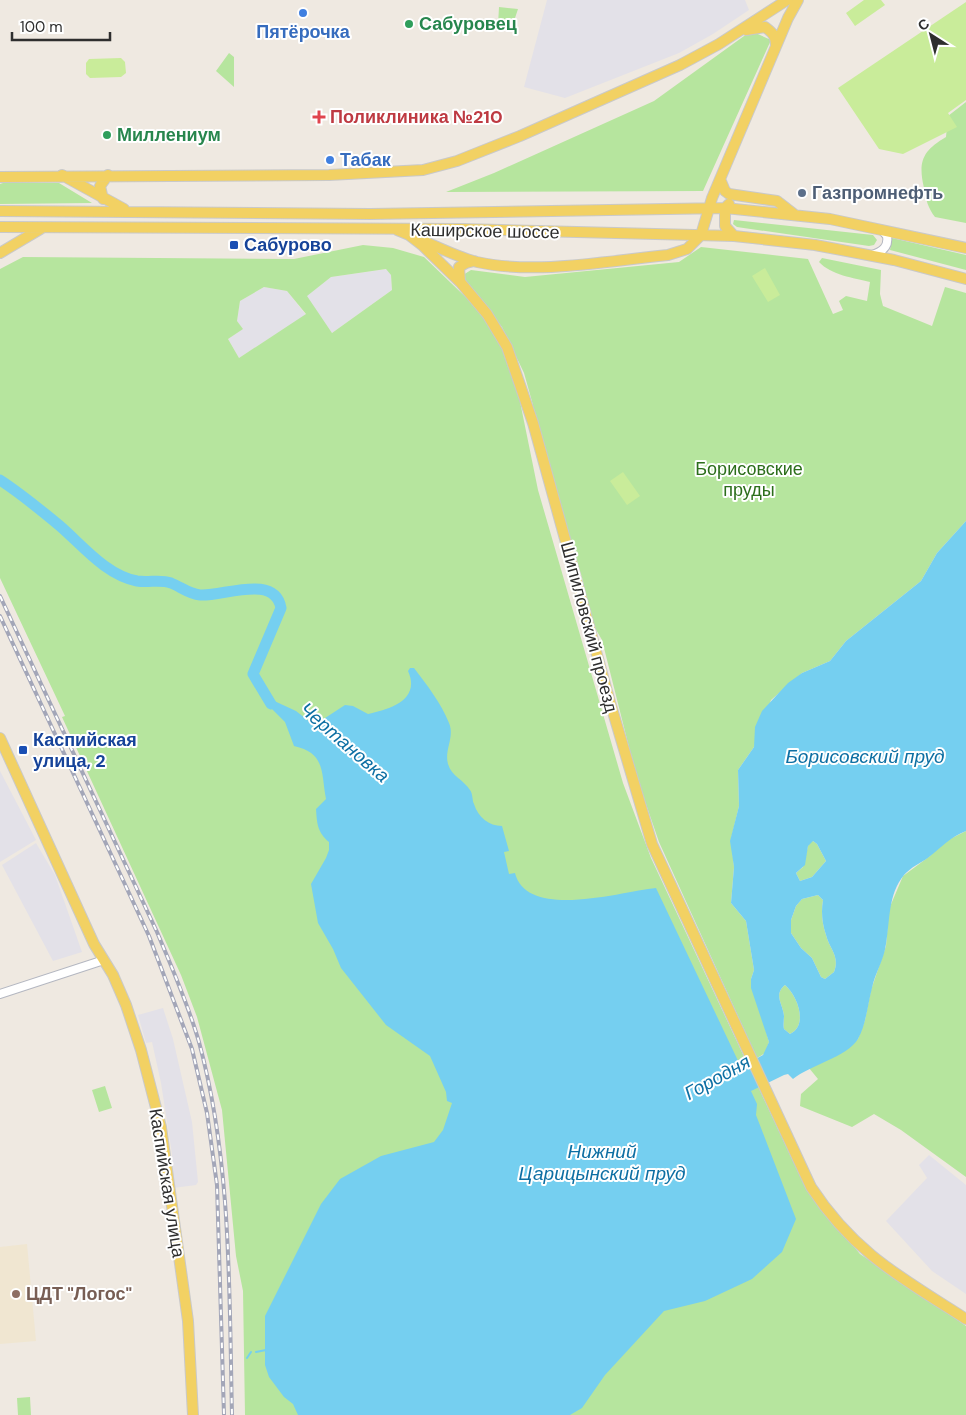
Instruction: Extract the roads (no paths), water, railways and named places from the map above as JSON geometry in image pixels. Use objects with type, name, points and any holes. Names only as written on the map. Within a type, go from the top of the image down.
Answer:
[{"type":"main road","points":[[2,178],[108,175],[329,175],[423,170],[457,161],[520,136],[680,66],[736,34],[787,0]]},
{"type":"main road","points":[[409,235],[475,261],[498,266],[540,267],[668,255],[687,249],[701,235],[720,179],[798,0]]},
{"type":"main road","points":[[736,34],[754,27],[765,27],[776,38],[776,48]]},
{"type":"main road","points":[[102,198],[100,186],[108,175]]},
{"type":"main road","points":[[62,176],[130,211]]},
{"type":"main road","points":[[720,179],[725,191],[740,196],[777,200],[796,215]]},
{"type":"main road","points":[[734,236],[725,226],[725,208],[740,196]]},
{"type":"main road","name":"Каширское шоссе","points":[[0,211],[370,214],[725,208],[796,215],[880,228],[966,248]]},
{"type":"main road","name":"Каширское шоссе","points":[[0,228],[462,229],[734,236],[815,245],[966,279]]},
{"type":"main road","points":[[0,252],[43,228]]},
{"type":"main road","name":"Шипиловский проезд","points":[[397,230],[409,235],[431,253],[461,283],[500,332],[517,373],[536,433],[610,702],[652,844],[768,1099],[811,1187],[834,1219],[880,1264],[966,1319]]},
{"type":"main road","points":[[461,283],[458,276],[459,267],[466,262],[475,261]]},
{"type":"main road","name":"Каспийская улица","points":[[0,738],[94,944],[113,975],[131,1019],[161,1127],[188,1321],[193,1415]]},
{"type":"street","points":[[870,256],[880,253],[886,246],[887,236],[880,228]]},
{"type":"street","points":[[0,994],[104,960]]},
{"type":"water","name":"Нижний Царицынский пруд","points":[[966,521],[966,831],[951,839],[910,870],[899,882],[890,908],[885,950],[873,982],[865,1021],[858,1039],[846,1051],[793,1079],[788,1074],[784,1075],[751,1091],[757,1104],[756,1115],[796,1219],[782,1252],[752,1279],[705,1301],[664,1311],[605,1375],[582,1408],[570,1415],[298,1415],[293,1404],[284,1397],[269,1377],[265,1365],[265,1316],[321,1204],[340,1179],[381,1156],[434,1142],[443,1130],[452,1103],[447,1101],[446,1092],[430,1056],[386,1025],[341,968],[333,949],[318,923],[311,884],[329,850],[329,842],[320,831],[316,814],[316,809],[326,799],[322,773],[317,759],[312,754],[294,746],[285,722],[272,709],[263,693],[270,699],[296,711],[310,722],[319,722],[345,705],[353,706],[368,714],[394,706],[407,696],[411,681],[408,671],[410,668],[414,668],[438,701],[451,728],[447,754],[450,768],[472,793],[473,802],[481,817],[497,826],[502,826],[509,851],[504,852],[509,874],[515,873],[523,888],[537,896],[556,900],[578,900],[656,888],[741,1067],[763,1055],[769,1042],[751,988],[754,970],[746,921],[731,903],[734,867],[730,841],[739,806],[738,770],[754,747],[755,727],[762,711],[788,683],[802,673],[830,661],[846,641],[921,581],[937,553]],"holes":[[[813,841],[817,844],[826,861],[812,877],[800,881],[796,873],[805,865],[808,846]],[[818,895],[823,900],[824,926],[836,962],[834,972],[825,979],[821,977],[812,958],[801,948],[791,933],[791,920],[796,906],[802,899]],[[785,985],[794,996],[799,1010],[799,1024],[796,1030],[790,1034],[784,1029],[784,1016],[779,996],[781,989]]]},
{"type":"waterway","name":"Чертановка","points":[[0,480],[46,514],[96,559],[115,573],[126,578],[137,581],[167,582],[200,595],[259,589],[269,591],[277,597],[281,608],[253,674],[271,704]]},
{"type":"waterway","points":[[256,1352],[266,1350]]},
{"type":"waterway","points":[[247,1358],[251,1352]]},
{"type":"railway","points":[[0,596],[157,932],[185,1000],[199,1042],[218,1134],[223,1181],[229,1274],[232,1415]]},
{"type":"railway","points":[[0,616],[149,936],[192,1049],[207,1113],[217,1185],[224,1415]]},
{"type":"place","name":"Пятёрочка","points":[[303,13]]},
{"type":"place","name":"Сабуровец","points":[[409,24]]},
{"type":"place","name":"Поликлиника №210","points":[[319,117]]},
{"type":"place","name":"Миллениум","points":[[107,135]]},
{"type":"place","name":"Табак","points":[[330,160]]},
{"type":"place","name":"Газпромнефть","points":[[802,193]]},
{"type":"place","name":"Сабурово","points":[[234,245]]},
{"type":"place","name":"Каспийская улица, 2","points":[[23,750]]},
{"type":"place","name":"ЦДТ \"Логос\"","points":[[16,1294]]},
{"type":"park label","name":"Борисовские пруды","points":[[749,479]]},
{"type":"water label","name":"Борисовский пруд","points":[[865,756]]},
{"type":"water label","name":"Городня","points":[[717,1077]]}]
